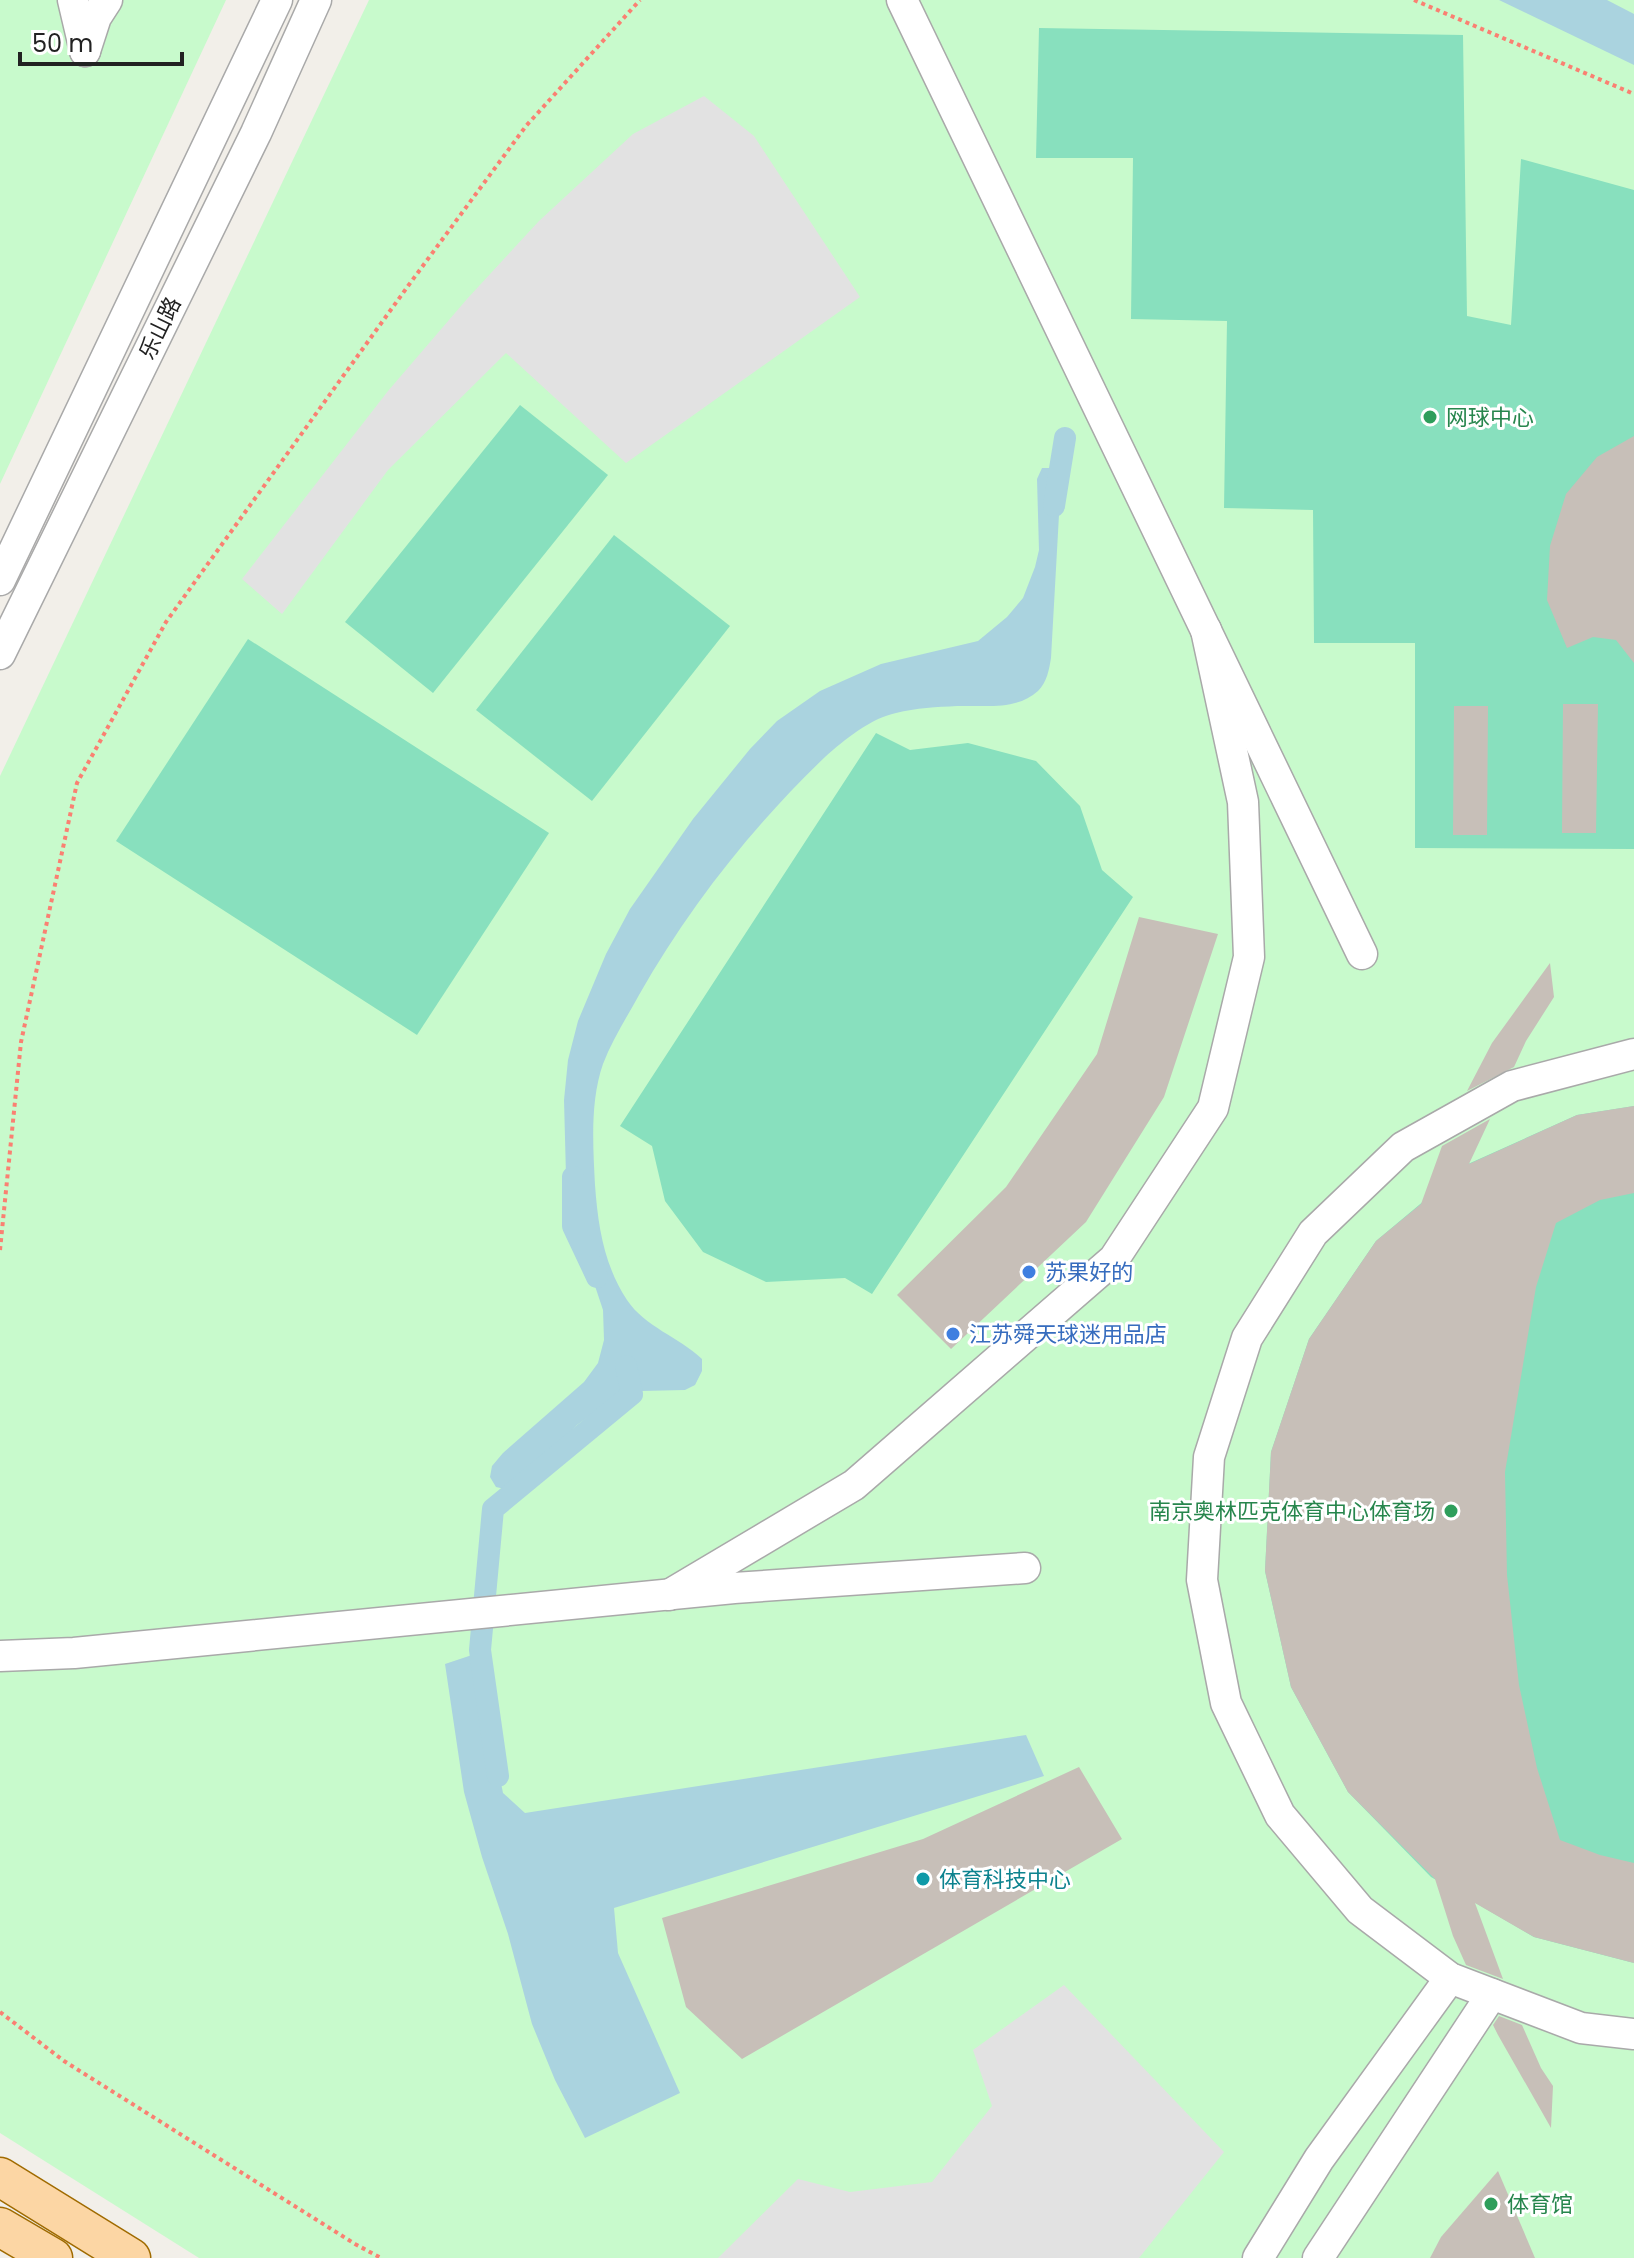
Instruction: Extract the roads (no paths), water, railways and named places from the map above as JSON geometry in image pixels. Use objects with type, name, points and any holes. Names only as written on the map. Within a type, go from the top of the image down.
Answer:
[{"type":"main road","points":[[0,2177],[131,2258]]},
{"type":"main road","points":[[0,2227],[53,2258]]},
{"type":"street","points":[[73,0],[85,51],[96,17],[107,0]]},
{"type":"street","name":"乐山路","points":[[0,580],[277,0]]},
{"type":"street","name":"乐山路","points":[[0,654],[256,133],[316,0]]},
{"type":"street","points":[[902,0],[1362,954]]},
{"type":"street","points":[[669,1595],[854,1485],[1114,1259],[1213,1108],[1249,957],[1243,802],[1206,630]]},
{"type":"street","points":[[1634,1054],[1512,1086],[1403,1147],[1313,1233],[1247,1338],[1209,1457],[1202,1580],[1226,1703],[1280,1815],[1360,1910],[1450,1978],[1581,2028],[1634,2034]]},
{"type":"street","points":[[0,1656],[74,1653],[734,1588],[1025,1568]]},
{"type":"street","points":[[1258,2258],[1319,2159],[1450,1978]]},
{"type":"street","points":[[1318,2258],[1492,1994]]},
{"type":"water","points":[[1499,0],[1607,0],[1634,14],[1634,65]]},
{"type":"water","points":[[1042,468],[1051,468],[1059,478],[1060,497],[1051,658],[1041,687],[1020,702],[1010,704],[926,708],[887,716],[858,730],[832,750],[772,811],[701,899],[658,962],[603,1064],[593,1124],[598,1215],[608,1259],[619,1287],[634,1309],[702,1359],[702,1371],[695,1385],[685,1390],[640,1391],[596,1411],[577,1425],[521,1484],[505,1489],[496,1487],[490,1477],[492,1466],[584,1382],[598,1363],[604,1340],[603,1310],[588,1265],[566,1176],[564,1100],[568,1060],[578,1021],[606,954],[630,909],[693,819],[777,721],[820,691],[881,664],[978,641],[1007,617],[1023,598],[1039,550],[1037,479]]},
{"type":"water","points":[[475,1654],[503,1793],[525,1813],[1026,1735],[1044,1776],[614,1908],[618,1953],[680,2093],[585,2138],[555,2080],[532,2024],[464,1792],[445,1664]]},
{"type":"waterway","points":[[1054,506],[1065,438]]},
{"type":"waterway","points":[[573,1177],[573,1226],[597,1277]]},
{"type":"waterway","points":[[498,1776],[480,1650],[493,1509],[632,1394],[626,1366]]},
{"type":"place","name":"网球中心","points":[[1430,417]]},
{"type":"place","name":"苏果好的","points":[[1029,1272]]},
{"type":"place","name":"江苏舜天球迷用品店","points":[[953,1334]]},
{"type":"place","name":"南京奥林匹克体育中心体育场","points":[[1451,1511]]},
{"type":"place","name":"体育科技中心","points":[[923,1879]]},
{"type":"place","name":"体育馆","points":[[1491,2204]]}]
